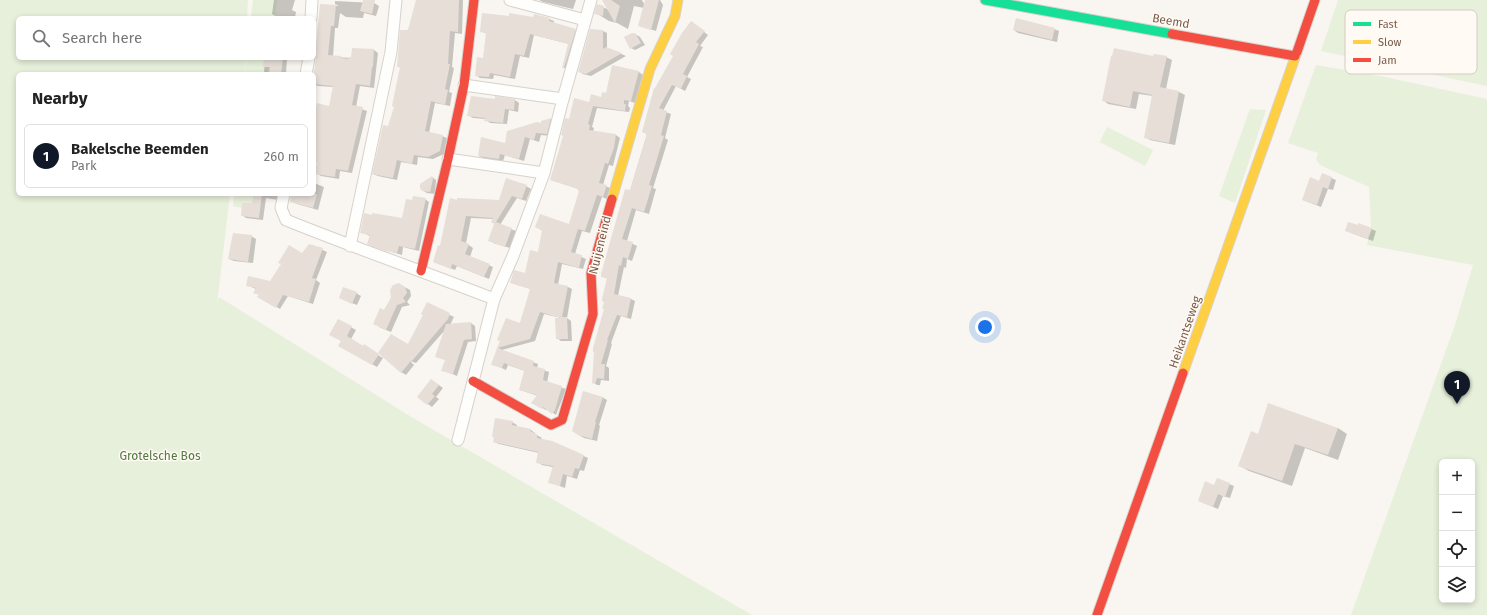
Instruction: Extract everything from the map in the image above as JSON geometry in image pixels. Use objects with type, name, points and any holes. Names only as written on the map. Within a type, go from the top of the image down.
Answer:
[{"type":"street","points":[[311,16],[312,0]]},
{"type":"street","points":[[350,246],[391,52],[396,0]]},
{"type":"street","points":[[421,271],[464,85],[474,0]]},
{"type":"street","points":[[510,0],[585,20]]},
{"type":"street","points":[[458,440],[494,299],[513,256],[544,173],[591,0]]},
{"type":"street","name":"Nuijeneind","points":[[473,381],[551,425],[562,420],[593,314],[591,273],[650,69],[675,16],[678,0]]},
{"type":"street","name":"Beemd","points":[[985,0],[1295,56]]},
{"type":"street","points":[[1295,56],[1315,0]]},
{"type":"street","name":"Heikantseweg","points":[[1097,615],[1295,56]]},
{"type":"street","points":[[306,72],[309,60]]},
{"type":"street","points":[[464,85],[563,99]]},
{"type":"street","points":[[448,159],[544,173]]},
{"type":"street","points":[[284,196],[281,208],[286,220],[350,246],[494,299]]},
{"type":"green space","name":"Grotelsche Bos","points":[[0,0],[248,0],[247,16],[16,16],[16,60],[246,60],[245,72],[16,72],[16,196],[230,196],[217,304],[219,297],[413,418],[752,615],[0,615]]},
{"type":"green space","points":[[253,0],[277,0],[275,16],[251,16]]},
{"type":"green space","points":[[1338,0],[1487,0],[1487,86],[1430,74],[1477,74],[1477,10],[1345,10],[1345,56],[1321,51]]},
{"type":"green space","name":"Grotelsche Bos","points":[[247,60],[270,60],[267,72],[245,72]]},
{"type":"green space","points":[[1316,65],[1345,70],[1345,74],[1368,74],[1385,77],[1487,99],[1487,615],[1351,615],[1455,325],[1473,265],[1367,245],[1371,225],[1369,187],[1320,165],[1316,159],[1318,153],[1288,143]]},
{"type":"green space","points":[[1250,109],[1266,110],[1235,203],[1219,196]]},
{"type":"green space","points":[[1107,127],[1153,150],[1145,166],[1100,142]]},
{"type":"green space","points":[[234,196],[257,196],[253,211],[233,206]]},
{"type":"building","points":[[363,0],[375,0],[372,14],[360,11]]},
{"type":"building","points":[[416,0],[459,0],[458,32],[450,31],[448,64],[450,64],[445,89],[448,90],[445,105],[431,101],[425,131],[443,135],[440,151],[428,157],[414,155],[412,164],[397,160],[393,178],[372,174],[383,125],[388,126],[394,107],[392,106],[400,67],[397,67],[400,30],[408,30]]},
{"type":"building","points":[[602,0],[611,0],[620,6],[615,23]]},
{"type":"building","points":[[645,0],[659,0],[651,30],[638,26]]},
{"type":"building","points":[[320,4],[336,5],[334,26],[331,26],[328,55],[341,56],[341,58],[348,59],[351,57],[352,48],[374,49],[370,86],[356,84],[352,105],[363,107],[348,171],[336,169],[335,177],[316,174],[317,103],[329,106],[333,86],[316,84],[316,72],[314,71]]},
{"type":"building","points":[[597,4],[604,6],[603,16],[594,14]]},
{"type":"building","points":[[482,13],[509,16],[509,13],[533,17],[534,14],[550,18],[549,21],[576,29],[564,68],[562,68],[568,44],[530,34],[524,56],[515,54],[510,77],[490,73],[489,77],[475,76],[477,57],[483,58],[486,33],[480,32]]},
{"type":"building","points":[[1016,18],[1055,28],[1052,40],[1013,30]]},
{"type":"building","points":[[691,21],[705,31],[696,42],[699,44],[683,74],[687,76],[681,89],[672,85],[659,108],[667,111],[661,135],[664,136],[649,185],[652,186],[644,212],[632,208],[622,239],[633,242],[628,259],[623,257],[621,266],[619,265],[614,294],[631,298],[627,317],[617,315],[607,340],[601,364],[605,364],[604,379],[597,378],[595,384],[592,383],[593,348],[604,309],[602,309],[604,302],[602,299],[607,278],[601,277],[601,274],[625,189],[630,190],[647,134],[642,132],[654,88],[673,56],[670,54]]},
{"type":"building","points":[[590,29],[603,30],[603,49],[606,47],[622,53],[586,74],[578,72]]},
{"type":"building","points":[[635,33],[641,43],[630,49],[624,37]]},
{"type":"building","points":[[1114,48],[1153,56],[1154,54],[1167,56],[1160,87],[1179,91],[1169,143],[1144,138],[1152,95],[1133,91],[1130,107],[1102,101]]},
{"type":"building","points":[[264,60],[283,60],[281,72],[269,72],[270,67],[263,67]]},
{"type":"building","points":[[612,65],[639,71],[631,101],[624,100],[624,104],[626,104],[625,111],[593,106],[588,124],[590,125],[589,130],[616,134],[614,148],[608,164],[605,163],[599,183],[607,185],[603,197],[597,195],[585,231],[578,229],[571,252],[582,255],[579,268],[558,262],[554,283],[568,286],[562,317],[567,317],[568,339],[556,339],[555,318],[560,318],[540,312],[530,339],[497,348],[500,341],[497,340],[506,318],[520,323],[530,289],[510,283],[514,270],[525,273],[530,250],[538,252],[542,230],[535,227],[540,214],[569,224],[579,191],[578,189],[550,180],[563,136],[561,135],[565,118],[569,119],[574,98],[589,102],[591,94],[601,97],[602,92],[606,93]]},
{"type":"building","points":[[471,96],[495,99],[495,96],[515,99],[514,110],[505,109],[503,123],[484,121],[485,118],[467,116]]},
{"type":"building","points":[[551,118],[547,134],[536,133],[534,140],[525,137],[519,159],[500,154],[499,159],[478,156],[481,137],[505,143],[507,131],[537,122],[541,123],[541,121]]},
{"type":"building","points":[[1322,173],[1332,177],[1328,189],[1323,187],[1317,205],[1302,200],[1310,177],[1319,181]]},
{"type":"building","points":[[432,176],[433,179],[430,192],[422,191],[420,184]]},
{"type":"building","points":[[506,178],[527,185],[522,199],[512,196],[496,222],[512,228],[505,247],[488,241],[494,224],[491,222],[493,218],[466,216],[461,241],[469,244],[465,254],[490,264],[484,277],[452,264],[451,269],[433,262],[438,245],[440,246],[450,198],[457,200],[457,198],[499,200]]},
{"type":"building","points":[[317,194],[313,208],[290,202],[291,196],[316,196]]},
{"type":"building","points":[[254,196],[262,196],[259,218],[241,216],[242,203],[252,203]]},
{"type":"building","points":[[413,196],[426,198],[415,249],[399,246],[397,253],[385,251],[367,244],[370,235],[360,233],[364,213],[402,218],[406,199],[412,200]]},
{"type":"building","points":[[1348,222],[1358,225],[1358,223],[1372,228],[1368,239],[1345,231]]},
{"type":"building","points":[[233,233],[252,235],[248,262],[228,259]]},
{"type":"building","points":[[309,244],[323,248],[312,278],[316,279],[309,302],[283,295],[276,308],[257,297],[259,295],[253,293],[256,288],[246,286],[248,276],[270,281],[281,264],[278,263],[289,245],[302,253]]},
{"type":"building","points":[[399,283],[405,287],[407,293],[403,298],[406,302],[397,305],[386,330],[373,324],[380,308],[384,310],[391,298],[390,290],[393,285]]},
{"type":"building","points":[[343,287],[357,292],[352,304],[339,298]]},
{"type":"building","points":[[427,302],[450,313],[448,319],[411,362],[409,361],[410,362],[401,373],[378,353],[391,334],[408,344],[423,315],[421,314]]},
{"type":"building","points":[[338,319],[352,326],[347,336],[363,346],[364,344],[379,354],[372,365],[338,346],[341,341],[329,335]]},
{"type":"building","points":[[471,322],[472,339],[464,340],[453,374],[441,371],[445,360],[435,357],[446,324]]},
{"type":"building","points":[[497,348],[534,361],[533,366],[545,369],[543,380],[562,386],[555,410],[552,414],[543,407],[542,409],[531,403],[537,395],[519,390],[524,371],[504,363],[502,368],[491,365]]},
{"type":"building","points":[[431,379],[439,385],[432,394],[435,396],[427,405],[417,397]]},
{"type":"building","points":[[583,391],[603,397],[595,422],[592,439],[578,435],[572,431]]},
{"type":"building","points":[[1268,403],[1338,428],[1328,455],[1295,444],[1282,481],[1238,466],[1251,431],[1258,434]]},
{"type":"building","points":[[495,418],[513,421],[512,425],[531,429],[530,431],[537,434],[537,438],[552,441],[584,455],[579,469],[575,468],[572,477],[563,474],[560,486],[548,483],[553,466],[536,463],[538,452],[493,442],[494,437],[492,437]]},
{"type":"building","points":[[1217,478],[1230,483],[1225,497],[1218,494],[1213,507],[1198,501],[1205,481],[1214,485]]},
{"type":"traffic: fast","points":[[985,0],[1172,34]]},
{"type":"traffic: slow","points":[[612,199],[650,69],[675,16],[678,0]]},
{"type":"traffic: slow","points":[[1183,373],[1297,52]]},
{"type":"traffic: jam","points":[[421,271],[464,85],[474,0]]},
{"type":"traffic: jam","points":[[1297,52],[1315,0]]},
{"type":"traffic: jam","points":[[1172,34],[1295,56]]},
{"type":"traffic: jam","points":[[473,381],[551,425],[562,420],[593,314],[591,273],[612,199]]},
{"type":"traffic: jam","points":[[1097,615],[1183,373]]},
{"type":"place","name":"Bakelsche Beemden","points":[[1457,404]]}]
